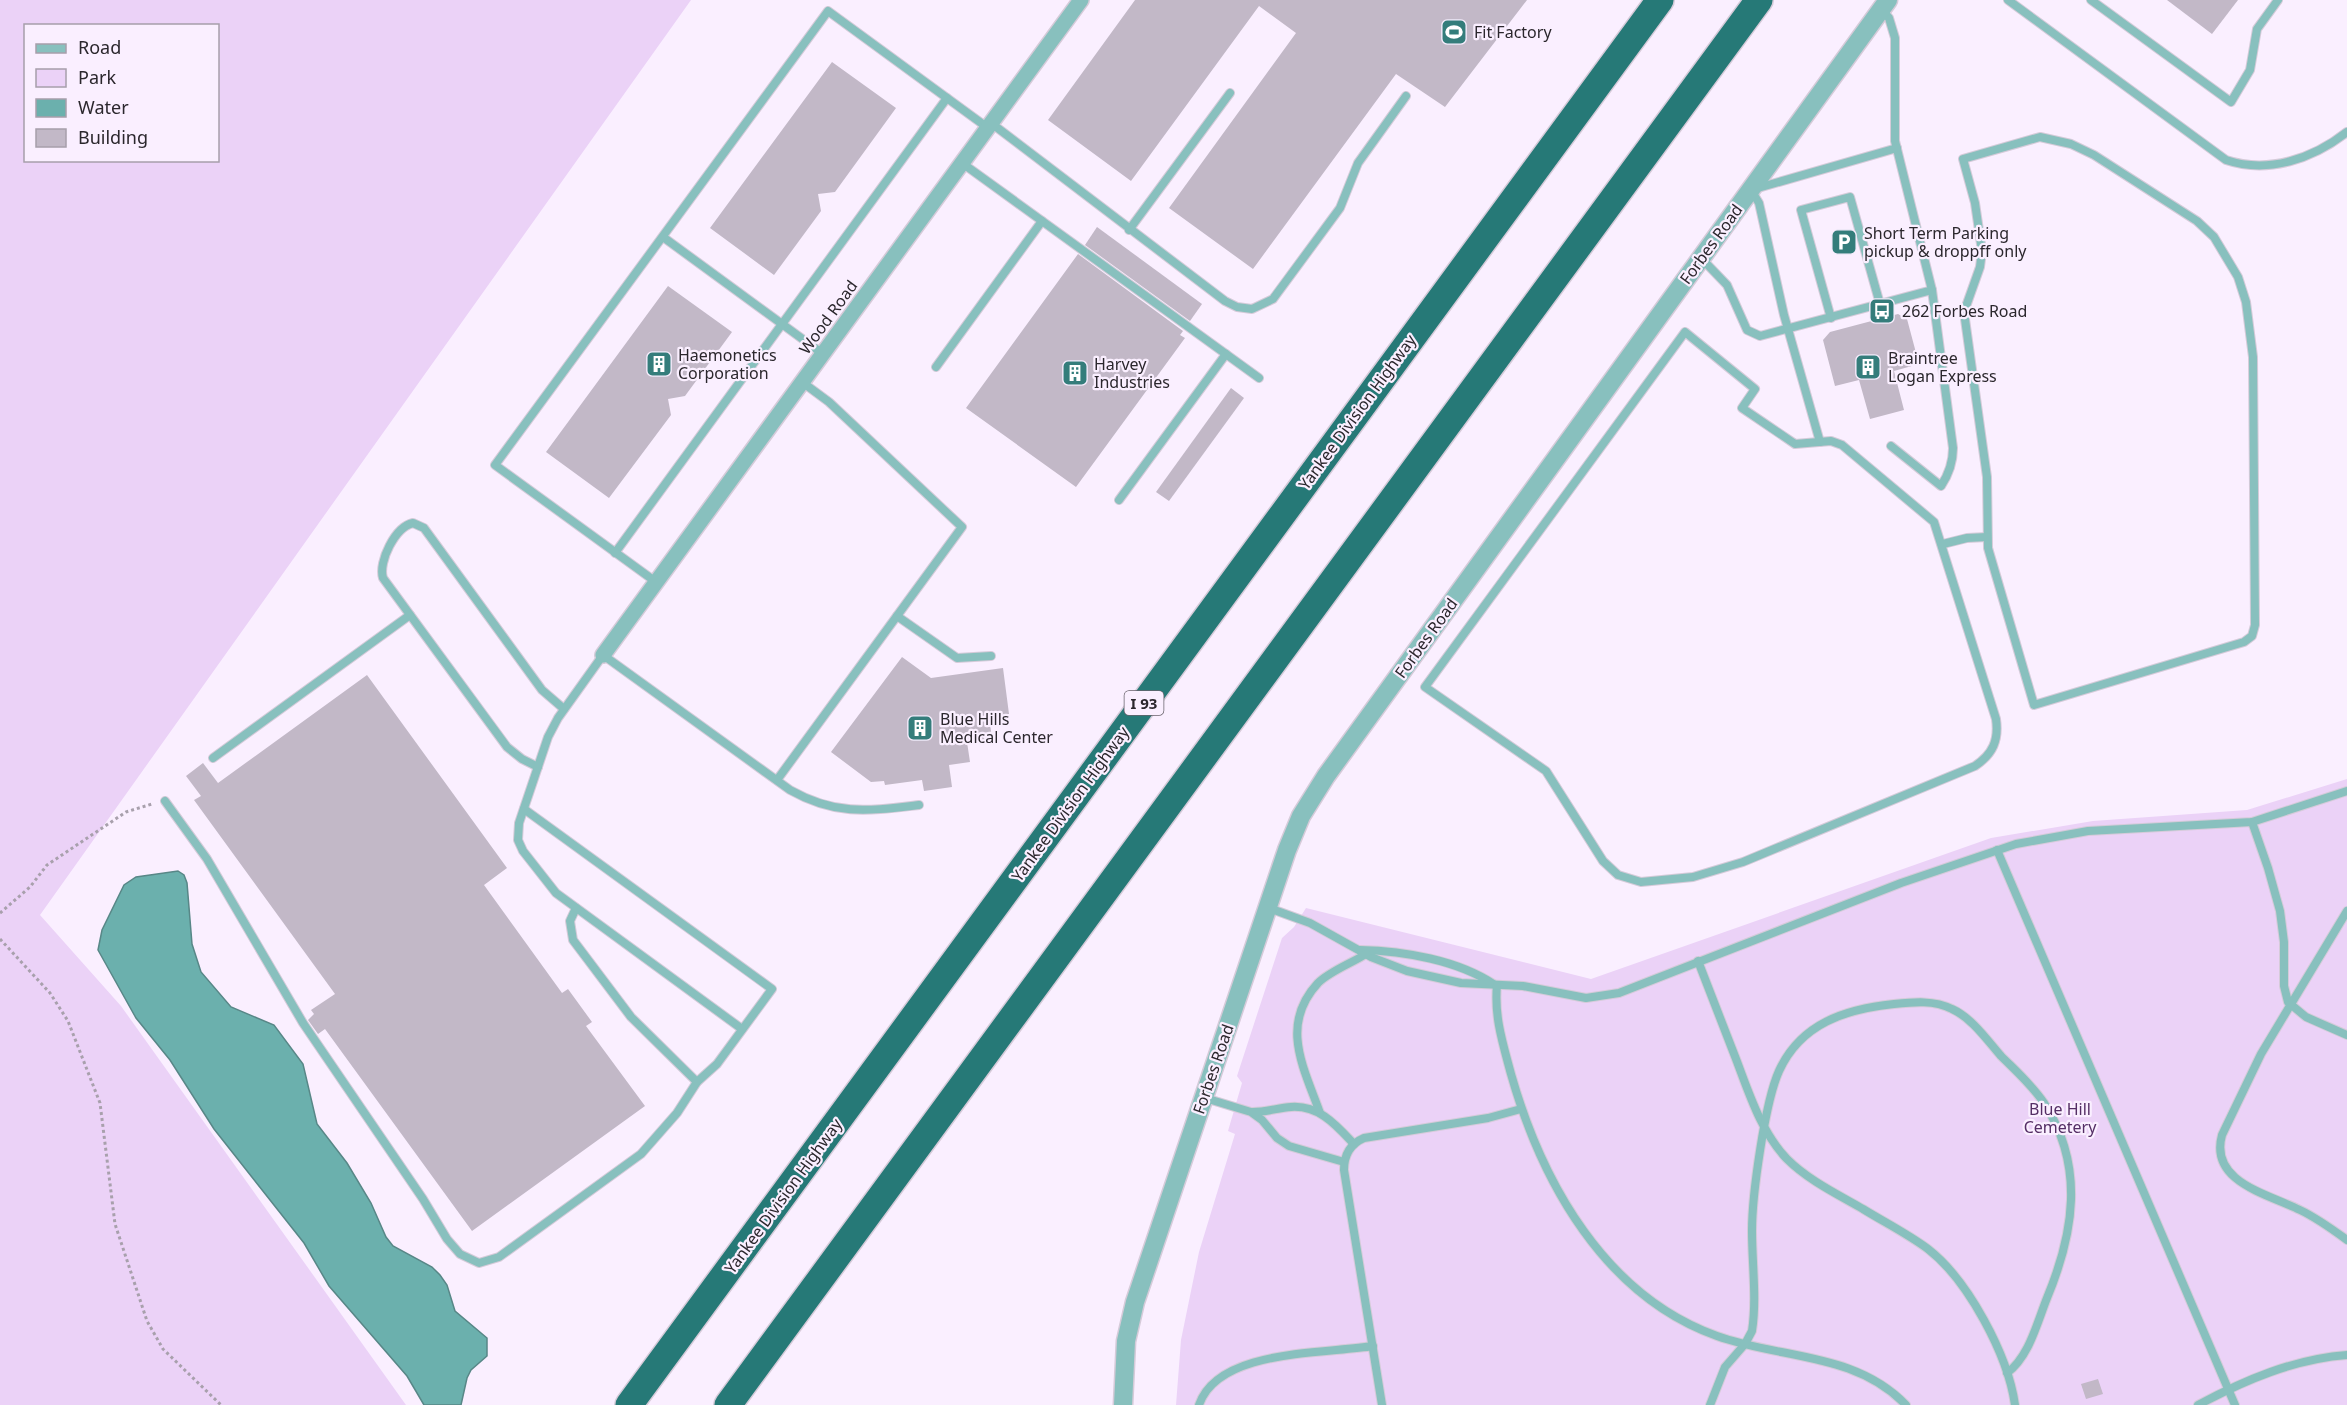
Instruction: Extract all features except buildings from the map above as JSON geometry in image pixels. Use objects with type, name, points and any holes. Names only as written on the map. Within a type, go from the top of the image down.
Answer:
[{"type":"highway","name":"Yankee Division Highway","points":[[629,1405],[1660,0]]},
{"type":"highway","points":[[728,1405],[1759,0]]},
{"type":"street","name":"Wood Road","points":[[603,655],[1081,0]]},
{"type":"street","name":"Forbes Road","points":[[1123,1405],[1125,1357],[1135,1302],[1267,907],[1298,824],[1326,776],[1884,5]]},
{"type":"lane","points":[[2008,0],[2226,160],[2263,166],[2288,161],[2324,148],[2347,132]]},
{"type":"lane","points":[[2091,0],[2230,102],[2250,70],[2257,29],[2278,0]]},
{"type":"lane","points":[[1884,5],[1895,38],[1894,123],[1897,148],[1932,290],[1952,440],[1952,463],[1941,486],[1891,446]]},
{"type":"lane","points":[[656,582],[495,465],[828,11],[989,126],[1229,304],[1247,309],[1262,306],[1273,299],[1340,208],[1358,163],[1406,96]]},
{"type":"lane","points":[[1129,230],[1230,93]]},
{"type":"lane","points":[[615,553],[947,98]]},
{"type":"lane","points":[[2050,138],[2071,144],[2106,161],[2197,221],[2214,237],[2238,277],[2246,302],[2253,368],[2254,625],[2252,636],[2244,642],[2034,705],[1987,537],[1987,477],[1964,312],[1980,267],[1982,251],[1975,203],[1962,159],[2028,139],[2050,138]]},
{"type":"lane","points":[[1820,442],[1788,329],[1759,203],[1751,190],[1897,148]]},
{"type":"lane","points":[[962,163],[1259,378]]},
{"type":"lane","points":[[1831,318],[1801,210],[1850,197],[1880,304]]},
{"type":"lane","points":[[936,367],[1042,221]]},
{"type":"lane","points":[[663,237],[823,354]]},
{"type":"lane","points":[[1701,258],[1727,285],[1747,330],[1760,336],[1932,290]]},
{"type":"lane","points":[[1686,332],[1755,389],[1742,408],[1788,441],[1803,445],[1831,441],[1842,445],[1930,517],[1938,528],[1943,544],[1996,719],[1998,735],[1992,750],[1983,761],[1969,768],[1758,857],[1710,873],[1651,882],[1618,875],[1603,861],[1546,771],[1425,687],[1686,332]]},
{"type":"lane","points":[[1119,500],[1226,354]]},
{"type":"lane","points":[[777,780],[962,527],[829,402],[802,382]]},
{"type":"lane","points":[[537,767],[507,747],[383,578],[381,566],[400,531],[413,523],[424,528],[542,690],[564,709]]},
{"type":"lane","points":[[1943,544],[1967,538],[1987,537]]},
{"type":"lane","points":[[213,758],[410,615]]},
{"type":"lane","points":[[897,616],[957,658],[991,656]]},
{"type":"lane","points":[[742,1029],[551,888],[523,851],[518,840],[518,828],[548,737],[564,709],[603,655],[807,799],[839,810],[863,811],[919,805]]},
{"type":"lane","points":[[1267,907],[1310,923],[1357,950],[1407,971],[1461,983],[1523,986],[1575,997],[1597,998],[1619,993],[1698,961],[1997,850],[2031,840],[2088,831],[2252,822],[2347,791]]},
{"type":"lane","points":[[165,801],[212,867],[296,1013],[423,1199],[451,1245],[466,1258],[479,1263],[493,1261],[633,1161],[677,1113],[697,1082],[717,1064],[772,988],[524,809]]},
{"type":"lane","points":[[2252,822],[2280,911],[2284,991],[2290,1005],[2306,1017],[2347,1035]]},
{"type":"lane","points":[[1997,850],[2235,1405]]},
{"type":"lane","points":[[576,908],[570,921],[573,940],[631,1017],[697,1082]]},
{"type":"lane","points":[[2347,912],[2261,1054],[2222,1135],[2220,1154],[2224,1166],[2234,1178],[2314,1217],[2347,1239]]},
{"type":"lane","points":[[1357,950],[1397,953],[1466,970],[1497,986]]},
{"type":"lane","points":[[1354,1144],[1320,1113],[1302,1061],[1296,1028],[1303,1006],[1319,982],[1366,954]]},
{"type":"lane","points":[[1698,961],[1766,1129],[1787,1159],[1807,1175],[1919,1242],[1938,1257],[1956,1277],[1977,1310],[2007,1373],[2015,1405]]},
{"type":"lane","points":[[1497,986],[1498,1028],[1521,1109],[1534,1142],[1571,1212],[1613,1267],[1638,1290],[1680,1317],[1715,1335],[1745,1344],[1822,1359],[1850,1368],[1878,1382],[1906,1405]]},
{"type":"lane","points":[[1710,1405],[1725,1366],[1745,1344],[1753,1323],[1752,1223],[1774,1085],[1784,1061],[1802,1039],[1826,1020],[1865,1008],[1920,1002],[1940,1004],[1965,1017],[2032,1088],[2044,1104],[2059,1135],[2069,1176],[2072,1215],[2064,1254],[2024,1354],[2007,1373]]},
{"type":"lane","points":[[1203,1097],[1251,1112],[1262,1120],[1282,1143],[1344,1162]]},
{"type":"lane","points":[[1251,1112],[1293,1107],[1320,1113]]},
{"type":"lane","points":[[1382,1405],[1344,1162],[1354,1144],[1371,1136],[1488,1118],[1521,1109]]},
{"type":"lane","points":[[1199,1405],[1213,1381],[1240,1366],[1266,1360],[1372,1346]]},
{"type":"lane","points":[[2199,1405],[2229,1389],[2291,1365],[2347,1355]]},
{"type":"path","points":[[0,913],[30,888],[47,865],[126,812],[165,801]]},
{"type":"path","points":[[0,939],[50,993],[68,1021],[100,1103],[115,1224],[147,1321],[164,1349],[221,1405]]},
{"type":"green space","points":[[0,0],[691,0],[40,915],[121,1006],[406,1405],[0,1405]]},
{"type":"green space","name":"Blue Hill Cemetery","points":[[2347,779],[2347,1405],[1176,1405],[1181,1340],[1199,1252],[1235,1134],[1228,1131],[1242,1083],[1237,1076],[1282,938],[1294,927],[1306,908],[1591,979],[1991,838],[2093,821],[2247,810]]},
{"type":"water","points":[[178,871],[184,875],[187,883],[192,944],[201,972],[231,1007],[274,1025],[303,1064],[317,1124],[347,1163],[371,1203],[386,1237],[393,1246],[432,1267],[440,1275],[447,1285],[455,1311],[487,1338],[487,1356],[471,1370],[461,1405],[424,1405],[407,1376],[329,1286],[304,1243],[214,1129],[170,1060],[136,1018],[98,950],[102,930],[124,885],[136,877]]},
{"type":"place","name":"Fit Factory","points":[[1454,32]]},
{"type":"place","name":"Short Term Parking pickup & droppff only","points":[[1844,242]]},
{"type":"place","name":"262 Forbes Road","points":[[1882,311]]},
{"type":"place","name":"Haemonetics Corporation","points":[[659,364]]},
{"type":"place","name":"Braintree Logan Express","points":[[1868,367]]},
{"type":"place","name":"Harvey Industries","points":[[1075,373]]},
{"type":"place","name":"Blue Hills Medical Center","points":[[920,728]]}]
